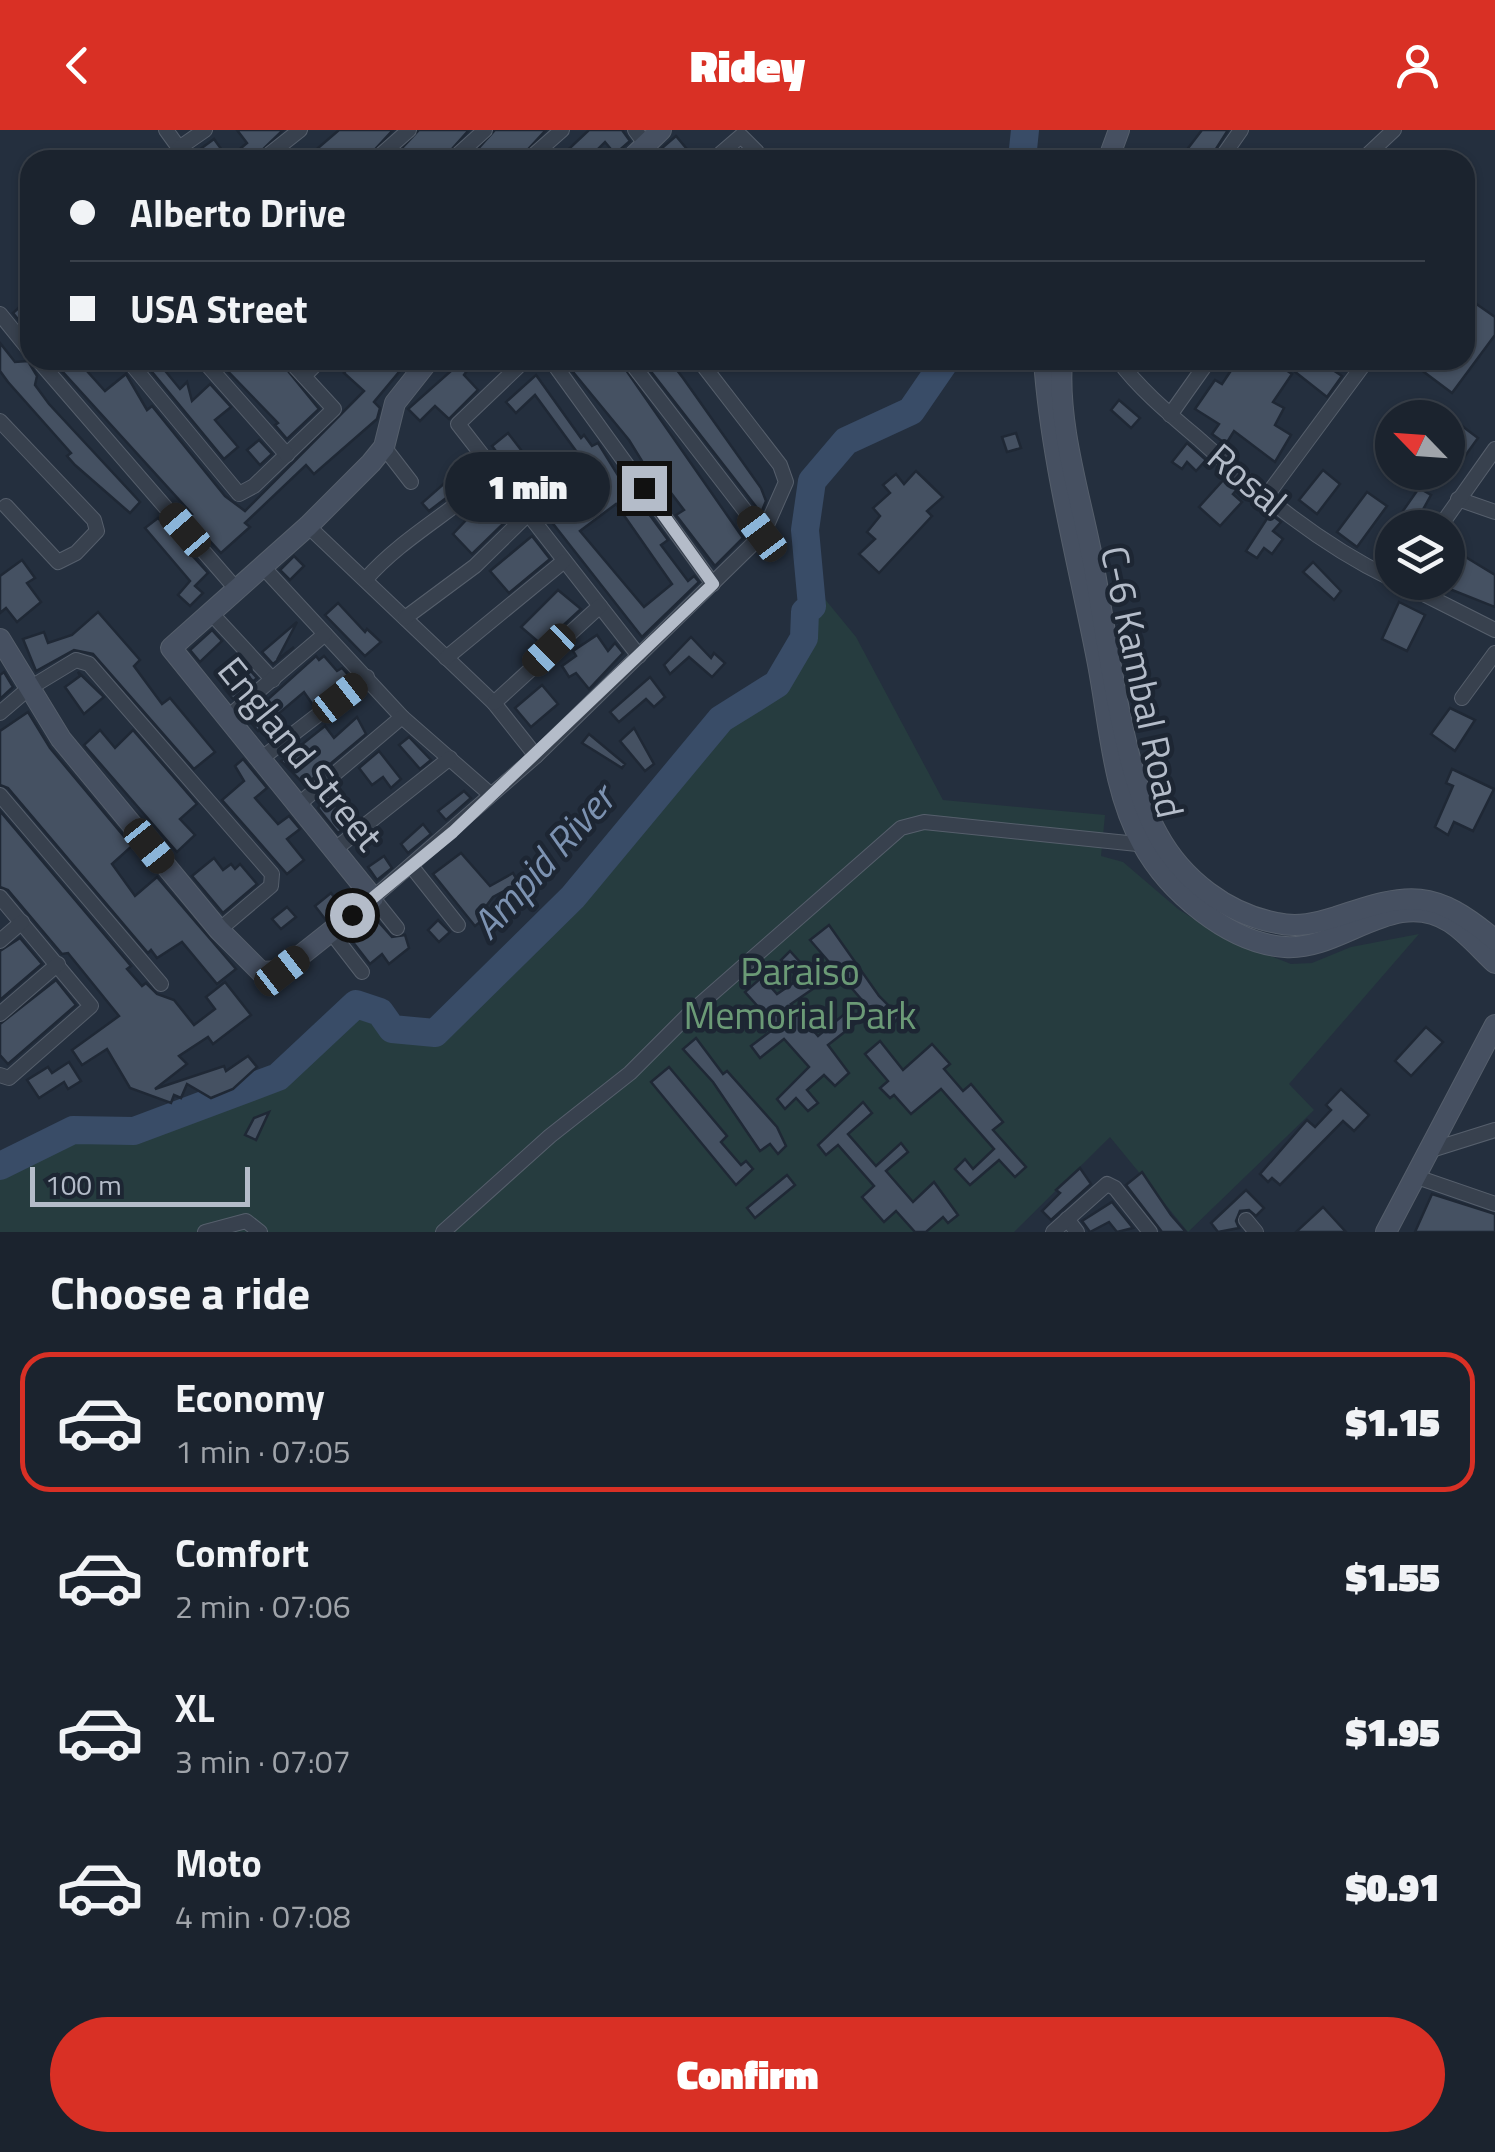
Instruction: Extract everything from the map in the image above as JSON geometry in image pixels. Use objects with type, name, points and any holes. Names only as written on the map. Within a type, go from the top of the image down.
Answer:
[{"type":"main road","points":[[211,613],[308,526],[384,447],[395,403],[420,370]]},
{"type":"main road","name":"C-6 Kambal Road","points":[[1045,370],[1056,446],[1124,800],[1180,892],[1213,918],[1262,943],[1312,947],[1387,914],[1422,912],[1454,924],[1495,963]]},
{"type":"main road","name":"C-6 Kambal Road","points":[[1063,370],[1070,443],[1153,845],[1224,902],[1267,921],[1310,924],[1383,901],[1424,898],[1462,912],[1495,940]]},
{"type":"main road","name":"England Street","points":[[211,613],[174,641],[173,655],[262,758],[373,898]]},
{"type":"main road","points":[[0,640],[61,739],[246,960],[268,975],[282,971],[373,898]]},
{"type":"main road","points":[[1386,1232],[1495,1025]]},
{"type":"street","points":[[182,150],[204,130]]},
{"type":"street","points":[[279,150],[300,130]]},
{"type":"street","points":[[386,150],[409,130]]},
{"type":"street","points":[[463,150],[486,130]]},
{"type":"street","points":[[539,150],[562,130]]},
{"type":"street","points":[[1373,150],[1394,130]]},
{"type":"street","points":[[724,150],[740,136],[755,150]]},
{"type":"street","points":[[0,314],[20,334]]},
{"type":"street","points":[[47,370],[237,590]]},
{"type":"street","points":[[136,370],[234,492],[247,491],[334,409],[298,370]]},
{"type":"street","points":[[212,370],[286,455]]},
{"type":"street","points":[[304,376],[310,370]]},
{"type":"street","points":[[514,370],[462,419],[461,431],[639,656]]},
{"type":"street","points":[[558,370],[713,584]]},
{"type":"street","points":[[637,370],[762,534]]},
{"type":"street","points":[[397,928],[373,898],[536,756],[762,534],[786,482],[780,465],[707,370]]},
{"type":"street","name":"Rosal","points":[[1127,370],[1170,415],[1265,498],[1353,560],[1375,571]]},
{"type":"street","points":[[1170,415],[1202,370]]},
{"type":"street","points":[[1265,498],[1359,370]]},
{"type":"street","points":[[0,421],[94,520],[97,530],[76,553],[58,562],[6,506]]},
{"type":"street","points":[[384,447],[411,482]]},
{"type":"street","points":[[1450,510],[1495,449]]},
{"type":"street","points":[[366,580],[384,559],[463,503],[494,474]]},
{"type":"street","points":[[1458,499],[1495,512]]},
{"type":"street","points":[[405,618],[475,566],[527,514]]},
{"type":"street","points":[[308,526],[494,704],[536,756]]},
{"type":"street","points":[[446,658],[564,560]]},
{"type":"street","points":[[263,567],[402,717],[490,794]]},
{"type":"street","points":[[1434,600],[1495,630]]},
{"type":"street","points":[[494,704],[600,606]]},
{"type":"street","points":[[211,613],[273,680]]},
{"type":"street","points":[[228,718],[324,634]]},
{"type":"street","points":[[1462,698],[1495,653]]},
{"type":"street","points":[[0,713],[76,660],[90,664],[272,874],[271,886],[219,930]]},
{"type":"street","points":[[262,758],[366,677]]},
{"type":"street","points":[[299,804],[402,717]]},
{"type":"street","points":[[334,850],[450,758]]},
{"type":"street","points":[[0,795],[160,984]]},
{"type":"street","points":[[443,1232],[550,1136],[630,1073],[690,1013],[901,828],[924,822],[1153,845]]},
{"type":"street","points":[[412,867],[458,925]]},
{"type":"street","points":[[0,896],[91,1006],[9,1078],[0,1075]]},
{"type":"street","points":[[0,941],[22,922]]},
{"type":"street","points":[[331,932],[362,972]]},
{"type":"street","points":[[0,1014],[58,964]]},
{"type":"street","points":[[1428,1151],[1495,1130]]},
{"type":"street","points":[[1414,1176],[1495,1204]]},
{"type":"street","points":[[1054,1232],[1110,1184],[1150,1232]]},
{"type":"street","points":[[1067,1219],[1077,1232]]},
{"type":"street","points":[[205,1232],[246,1221],[260,1232]]},
{"type":"green space","name":"Paraiso Memorial Park","points":[[824,598],[856,637],[943,800],[1105,815],[1101,856],[1123,862],[1178,909],[1224,938],[1291,964],[1312,963],[1351,947],[1419,934],[1289,1084],[1314,1110],[1188,1232],[1110,1137],[1014,1232],[0,1232],[0,1166],[73,1130],[134,1131],[278,1077],[356,1004],[380,1012],[392,1029],[435,1033],[573,897],[721,719],[777,684],[804,638],[805,612]]},
{"type":"building","points":[[237,130],[283,130],[262,150],[239,150],[247,143]]},
{"type":"building","points":[[339,130],[393,130],[374,150],[316,150]]},
{"type":"building","points":[[419,130],[469,130],[451,150],[400,150]]},
{"type":"building","points":[[495,130],[546,130],[527,150],[477,150]]},
{"type":"building","points":[[589,130],[622,130],[630,141],[620,150],[612,150],[605,142],[597,150],[568,150]]},
{"type":"building","points":[[1202,130],[1228,130],[1215,150],[1187,150]]},
{"type":"building","points":[[676,136],[688,150],[663,150]]},
{"type":"building","points":[[214,139],[222,150],[199,150]]},
{"type":"building","points":[[1475,303],[1495,317],[1495,335],[1475,362]]},
{"type":"building","points":[[0,343],[15,362],[20,362],[20,370],[33,370],[35,385],[49,404],[140,502],[130,513],[75,465],[67,456],[71,453],[0,371]]},
{"type":"building","points":[[61,370],[86,370],[105,391],[126,374],[147,410],[152,406],[225,496],[245,511],[364,391],[344,373],[347,370],[401,370],[374,402],[380,408],[377,419],[314,474],[306,465],[245,523],[250,527],[221,553],[188,517],[192,514]]},
{"type":"building","points":[[150,370],[164,370],[180,389],[187,382],[192,401],[210,384],[231,407],[215,420],[238,447],[224,459]]},
{"type":"building","points":[[227,370],[287,370],[319,409],[287,439],[275,425],[278,423]]},
{"type":"building","points":[[468,370],[464,375],[478,390],[449,419],[435,406],[420,421],[408,409],[451,371]]},
{"type":"building","points":[[626,370],[743,538],[715,566],[676,515],[684,510],[665,485],[661,488],[653,479],[629,440],[573,372]]},
{"type":"building","points":[[650,370],[677,370],[761,488],[766,501],[761,513]]},
{"type":"building","points":[[1231,370],[1286,370],[1292,374],[1273,402],[1284,408],[1275,425],[1291,435],[1275,462],[1234,431],[1226,444],[1212,434],[1219,424],[1195,409],[1215,380],[1222,384]]},
{"type":"building","points":[[1333,370],[1342,376],[1327,397],[1294,371]]},
{"type":"building","points":[[1421,370],[1469,370],[1452,393]]},
{"type":"building","points":[[536,375],[581,438],[584,435],[592,446],[598,443],[634,501],[638,499],[668,540],[661,545],[688,581],[694,576],[699,582],[642,637],[492,446],[508,433],[562,503],[589,483],[573,459],[579,455],[535,395],[516,413],[506,402]],"holes":[[[616,504],[672,584],[644,607],[580,531]]]},
{"type":"building","points":[[1119,400],[1140,418],[1131,428],[1111,410]]},
{"type":"building","points":[[1465,428],[1478,438],[1465,456]]},
{"type":"building","points":[[1016,433],[1021,448],[1007,452],[1002,437]]},
{"type":"building","points":[[259,440],[272,454],[260,465],[247,450]]},
{"type":"building","points":[[1187,443],[1206,460],[1196,471],[1187,462],[1182,469],[1172,462]]},
{"type":"building","points":[[464,466],[475,476],[429,511],[422,503]]},
{"type":"building","points":[[1323,470],[1340,484],[1317,514],[1299,500]]},
{"type":"building","points":[[916,471],[943,497],[927,511],[932,516],[879,573],[859,554],[875,539],[867,532],[880,516],[873,508],[890,493],[883,485],[896,474],[904,484]]},
{"type":"building","points":[[1226,477],[1238,488],[1233,494],[1242,502],[1220,526],[1199,507]]},
{"type":"building","points":[[1418,490],[1431,495],[1423,510],[1404,510]]},
{"type":"building","points":[[1367,492],[1387,506],[1375,510],[1375,522],[1357,547],[1337,532]]},
{"type":"building","points":[[483,502],[504,523],[472,554],[453,534]]},
{"type":"building","points":[[1270,514],[1281,522],[1273,531],[1283,539],[1272,554],[1264,548],[1257,558],[1246,551]]},
{"type":"building","points":[[158,518],[208,573],[195,586],[203,593],[190,606],[178,595],[190,581],[145,528]]},
{"type":"building","points":[[532,536],[550,559],[509,593],[490,571]]},
{"type":"building","points":[[294,556],[304,566],[290,580],[280,570]]},
{"type":"building","points":[[1465,557],[1495,575],[1495,607],[1465,595]]},
{"type":"building","points":[[22,560],[35,578],[27,583],[41,602],[17,622],[6,608],[0,613],[0,576]]},
{"type":"building","points":[[1313,562],[1341,591],[1334,600],[1303,572]]},
{"type":"building","points":[[558,590],[581,609],[542,645],[521,627]]},
{"type":"building","points":[[1399,602],[1425,615],[1407,651],[1382,639]]},
{"type":"building","points":[[338,603],[365,632],[367,629],[381,642],[365,656],[325,615]]},
{"type":"building","points":[[98,612],[140,660],[134,666],[162,704],[170,698],[215,752],[194,769],[93,654],[74,650],[36,671],[23,639],[44,632],[48,643],[72,635]]},
{"type":"building","points":[[297,622],[277,660],[294,647],[273,664],[262,652]]},
{"type":"building","points":[[212,630],[222,641],[200,662],[190,650]]},
{"type":"building","points":[[597,635],[608,651],[615,643],[623,653],[589,689],[576,673],[569,677],[562,666],[576,656],[573,651]]},
{"type":"building","points":[[691,637],[711,658],[714,653],[725,663],[712,677],[689,657],[670,674],[664,665]]},
{"type":"building","points":[[316,656],[319,660],[324,656],[337,671],[342,668],[350,677],[313,705],[304,692],[258,731],[247,718]]},
{"type":"building","points":[[248,668],[257,678],[233,699],[224,688]]},
{"type":"building","points":[[4,672],[13,687],[0,699],[0,675]]},
{"type":"building","points":[[78,672],[104,697],[84,714],[65,687],[80,676]]},
{"type":"building","points":[[650,677],[665,697],[654,707],[646,699],[619,722],[610,712]]},
{"type":"building","points":[[542,685],[558,704],[531,727],[515,708]]},
{"type":"building","points":[[1450,708],[1475,720],[1455,751],[1431,734]]},
{"type":"building","points":[[28,712],[50,748],[132,846],[112,864],[135,896],[157,877],[236,969],[217,984],[182,942],[157,958],[151,950],[148,953],[8,788],[0,785],[0,731]]},
{"type":"building","points":[[357,717],[366,734],[305,785],[281,761],[325,726],[334,738]]},
{"type":"building","points":[[634,728],[654,764],[645,771],[620,741]]},
{"type":"building","points":[[100,730],[115,748],[133,730],[197,804],[180,819],[195,835],[177,852],[84,745]]},
{"type":"building","points":[[589,734],[625,764],[622,768],[582,743]]},
{"type":"building","points":[[409,737],[431,760],[420,769],[399,745]]},
{"type":"building","points":[[379,751],[401,779],[391,788],[383,777],[372,785],[359,768]]},
{"type":"building","points":[[243,759],[267,788],[255,798],[278,824],[289,816],[300,829],[287,839],[304,860],[287,874],[222,800],[244,781],[235,766]]},
{"type":"building","points":[[1452,769],[1494,789],[1473,831],[1454,822],[1448,835],[1435,827],[1453,786],[1446,783]]},
{"type":"building","points":[[464,791],[471,798],[446,820],[438,811]]},
{"type":"building","points":[[328,794],[350,824],[338,833],[318,808]]},
{"type":"building","points":[[0,811],[131,966],[127,969],[142,986],[146,983],[157,994],[174,1000],[194,1025],[215,1009],[206,997],[225,982],[251,1015],[213,1044],[208,1037],[179,1056],[187,1064],[155,1089],[224,1066],[226,1071],[248,1056],[257,1067],[233,1089],[211,1098],[187,1084],[181,1098],[174,1095],[171,1103],[130,1088],[107,1049],[82,1065],[72,1050],[119,1016],[68,953],[62,954],[8,890],[0,887]]},
{"type":"building","points":[[423,824],[431,834],[408,853],[401,844]]},
{"type":"building","points":[[461,853],[490,886],[513,873],[519,883],[493,897],[481,913],[485,918],[475,926],[433,874]]},
{"type":"building","points":[[384,856],[392,868],[377,880],[368,867]]},
{"type":"building","points":[[214,858],[223,870],[231,864],[235,869],[240,864],[257,884],[223,913],[192,876]]},
{"type":"building","points":[[331,893],[341,906],[325,919],[315,906]]},
{"type":"building","points":[[287,907],[296,917],[281,929],[272,919]]},
{"type":"building","points":[[375,918],[392,937],[405,935],[409,948],[389,964],[382,954],[370,964],[349,937]]},
{"type":"building","points":[[438,920],[450,932],[439,942],[428,930]]},
{"type":"building","points":[[829,925],[879,996],[900,1017],[887,1029],[810,940]]},
{"type":"building","points":[[20,938],[42,964],[0,1000],[0,951]]},
{"type":"building","points":[[790,951],[820,984],[791,1004],[818,1036],[847,1012],[856,1023],[828,1045],[849,1073],[835,1086],[824,1075],[807,1090],[818,1103],[808,1111],[796,1098],[785,1109],[777,1099],[809,1067],[784,1039],[760,1058],[751,1046],[776,1027],[745,992],[762,977],[777,994],[799,979],[781,960]]},
{"type":"building","points":[[56,980],[76,1005],[8,1064],[0,1055],[0,1024]]},
{"type":"building","points":[[1426,1027],[1443,1042],[1411,1076],[1395,1061]]},
{"type":"building","points":[[696,1038],[723,1074],[727,1071],[777,1127],[786,1146],[778,1154],[770,1144],[760,1151],[713,1082],[683,1049]]},
{"type":"building","points":[[880,1041],[903,1070],[932,1044],[950,1064],[944,1069],[963,1091],[971,1084],[1003,1122],[993,1130],[1026,1167],[1015,1177],[999,1160],[970,1185],[955,1169],[965,1159],[973,1169],[994,1149],[941,1089],[911,1114],[894,1095],[890,1098],[880,1088],[888,1081],[865,1054]]},
{"type":"building","points":[[69,1062],[81,1081],[68,1089],[64,1082],[39,1098],[27,1080],[48,1067],[52,1073]]},
{"type":"building","points":[[669,1067],[727,1136],[721,1142],[741,1165],[746,1161],[753,1169],[736,1185],[651,1082]]},
{"type":"building","points":[[1341,1089],[1369,1115],[1354,1131],[1343,1121],[1280,1185],[1272,1178],[1268,1182],[1260,1174],[1307,1120],[1315,1127],[1331,1110],[1326,1105]]},
{"type":"building","points":[[863,1102],[872,1113],[848,1134],[876,1166],[901,1143],[908,1152],[886,1171],[913,1202],[934,1182],[958,1215],[948,1223],[943,1217],[926,1232],[915,1232],[896,1211],[884,1222],[862,1197],[874,1186],[838,1145],[826,1155],[818,1145]]},
{"type":"building","points":[[269,1112],[256,1140],[245,1135],[254,1118]]},
{"type":"building","points":[[1080,1168],[1091,1184],[1051,1220],[1042,1211],[1060,1193],[1056,1190]]},
{"type":"building","points":[[1142,1172],[1186,1232],[1162,1232],[1126,1185]]},
{"type":"building","points":[[787,1175],[795,1185],[755,1218],[747,1208]]},
{"type":"building","points":[[1246,1190],[1264,1208],[1256,1216],[1249,1210],[1240,1211],[1236,1221],[1239,1228],[1218,1232],[1211,1223]]},
{"type":"building","points":[[1432,1194],[1495,1214],[1495,1232],[1415,1232]]},
{"type":"building","points":[[1112,1202],[1133,1228],[1117,1232],[1109,1222],[1090,1232],[1082,1221]]},
{"type":"building","points":[[1323,1207],[1346,1232],[1296,1232]]},
{"type":"waterway","name":"Ampid River","points":[[1023,150],[1025,130]]},
{"type":"waterway","name":"Ampid River","points":[[0,1166],[73,1130],[134,1131],[278,1077],[356,1004],[380,1012],[392,1029],[435,1033],[573,897],[721,719],[777,684],[804,638],[805,612],[812,606],[805,530],[812,481],[846,441],[911,411],[939,370]]},
{"type":"route","points":[[352,915],[453,832],[490,794],[536,756],[713,584],[644,488]]}]
